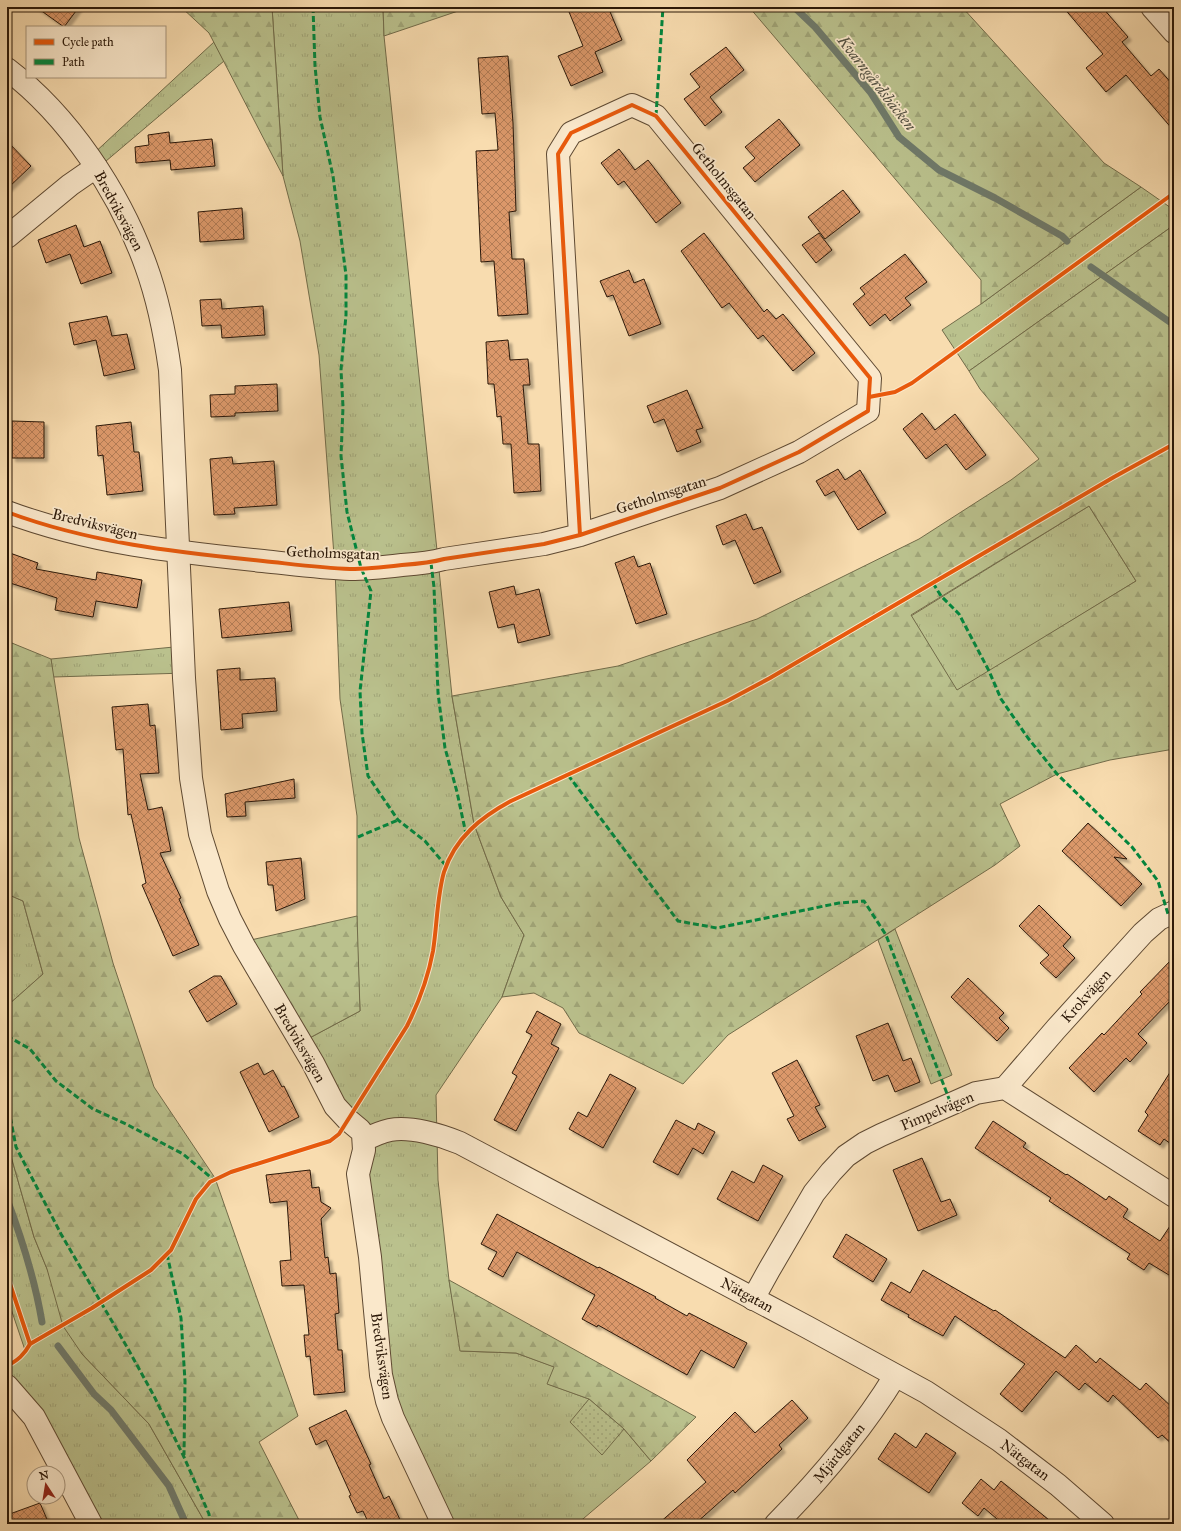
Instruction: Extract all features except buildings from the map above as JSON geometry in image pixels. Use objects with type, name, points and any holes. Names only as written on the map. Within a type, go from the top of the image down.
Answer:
[{"type":"street","points":[[1152,7],[1174,32]]},
{"type":"street","name":"Bredviksvägen","points":[[7,69],[31,89],[50,109],[73,136],[96,167],[115,198],[132,231],[157,301],[165,336],[170,370],[184,670],[191,778],[200,834],[208,862],[230,919],[244,946],[313,1063],[335,1106],[360,1130],[364,1140],[364,1150],[358,1174],[370,1257],[381,1375],[392,1418],[443,1524]]},
{"type":"street","name":"Getholmsgatan","points":[[179,552],[351,569],[379,568],[431,562],[544,544],[580,535],[720,488],[799,452],[868,411],[870,378],[656,116],[632,105],[571,133],[558,154],[580,535]]},
{"type":"street","points":[[7,236],[70,185],[96,167]]},
{"type":"street","name":"Bredviksvägen","points":[[7,512],[57,528],[98,538],[143,548],[179,552]]},
{"type":"street","name":"Krokvägen","points":[[1005,1088],[1056,1028],[1143,933],[1159,919],[1174,912]]},
{"type":"street","points":[[1005,1088],[1174,1196]]},
{"type":"street","name":"Pimpelvägen","points":[[753,1299],[814,1193],[846,1156],[865,1143],[881,1135],[976,1093],[1005,1088]]},
{"type":"street","name":"Nätgatan","points":[[364,1140],[391,1130],[398,1129],[446,1137],[460,1143],[926,1392],[998,1440],[1058,1486],[1103,1524]]},
{"type":"street","name":"Mjärdgatan","points":[[776,1524],[802,1498],[842,1452],[879,1402],[895,1376]]},
{"type":"street","points":[[7,1386],[34,1418],[91,1524]]},
{"type":"green space","points":[[181,7],[272,7],[283,176],[209,33]]},
{"type":"green space","points":[[272,7],[383,7],[384,36],[452,696],[474,824],[501,897],[524,935],[502,997],[436,1095],[438,1180],[449,1280],[461,1351],[516,1353],[555,1367],[548,1384],[589,1399],[624,1429],[651,1461],[577,1524],[442,1524],[388,1400],[365,1140],[302,1042],[360,1011],[357,938],[357,816],[340,699],[335,569],[319,355],[300,241],[283,176]]},
{"type":"green space","points":[[383,7],[470,7],[384,36]]},
{"type":"green space","points":[[749,7],[962,7],[1104,163],[1141,187],[981,304],[981,280]]},
{"type":"green space","points":[[214,42],[224,61],[99,167],[91,156]]},
{"type":"green space","points":[[1141,187],[1174,210],[1174,225],[969,371],[942,330],[981,304]]},
{"type":"green space","points":[[1174,225],[1174,749],[1110,760],[1057,774],[1000,804],[1020,846],[995,865],[728,1035],[683,1084],[579,1033],[563,1008],[534,993],[502,997],[524,935],[501,897],[474,824],[452,696],[618,666],[757,619],[919,539],[1011,480],[1039,459],[980,389],[969,371]],"holes":[[[1089,506],[1136,581],[957,690],[911,615]]]},
{"type":"green space","points":[[1089,506],[1136,581],[957,691],[911,616]]},
{"type":"green space","points":[[7,641],[51,659],[79,838],[113,963],[154,1087],[215,1178],[298,1416],[259,1442],[301,1524],[206,1524],[149,1424],[82,1354],[63,1326],[47,1269],[34,1237],[7,1142],[7,1006],[43,974],[23,901],[7,894]]},
{"type":"green space","points":[[184,646],[186,673],[53,677],[51,659]]},
{"type":"green space","points":[[7,894],[23,901],[43,974],[7,1006]]},
{"type":"green space","points":[[357,916],[360,1011],[302,1042],[242,942]]},
{"type":"green space","points":[[895,929],[952,1075],[931,1084],[878,940]]},
{"type":"green space","points":[[7,1142],[34,1237],[82,1354],[149,1424],[206,1524],[93,1524],[66,1480],[66,1465],[57,1465],[7,1384],[7,1366],[26,1353],[7,1297]]},
{"type":"green space","points":[[449,1280],[696,1417],[651,1461],[624,1429],[589,1399],[547,1384],[554,1367],[516,1353],[460,1351]]},
{"type":"green space","points":[[589,1399],[624,1429],[602,1455],[570,1422]]},
{"type":"waterway","name":"Kvarngårdsbäcken","points":[[794,7],[815,27],[871,93],[899,137],[939,170],[995,198],[1062,236],[1067,241]]},
{"type":"waterway","points":[[1091,267],[1174,325]]},
{"type":"waterway","points":[[7,1199],[28,1260],[42,1322]]},
{"type":"waterway","points":[[58,1346],[94,1394],[111,1410],[169,1486],[186,1524]]},
{"type":"marked path","points":[[313,7],[315,66],[320,117],[333,176],[346,275],[346,315],[341,370],[343,407],[341,456],[347,512],[361,568],[371,591],[360,691],[362,733],[368,776],[398,820],[425,841],[447,867]]},
{"type":"marked path","points":[[656,116],[663,7]]},
{"type":"marked path","points":[[431,563],[434,587],[438,693],[445,748],[457,792],[466,834]]},
{"type":"marked path","points":[[933,583],[941,596],[959,614],[989,671],[1001,699],[1028,738],[1057,774],[1132,847],[1158,881],[1168,914]]},
{"type":"marked path","points":[[568,775],[678,921],[717,928],[839,903],[864,901],[886,935],[951,1104]]},
{"type":"marked path","points":[[358,837],[398,820]]},
{"type":"marked path","points":[[7,1036],[30,1049],[56,1081],[93,1109],[126,1124],[183,1154],[214,1180]]},
{"type":"marked path","points":[[7,1100],[16,1147],[61,1234],[154,1396],[184,1457],[209,1514],[210,1524]]},
{"type":"marked path","points":[[167,1254],[181,1318],[185,1381],[184,1455]]},
{"type":"cycle path","points":[[7,512],[38,523],[101,539],[165,550],[328,568],[376,568],[423,563],[544,544],[580,535],[720,488],[799,452],[868,411],[870,378],[656,116],[632,105],[571,133],[558,154],[580,535]]},
{"type":"cycle path","points":[[869,397],[895,392],[912,383],[1174,193]]},
{"type":"cycle path","points":[[7,1366],[20,1357],[30,1344],[92,1308],[151,1270],[171,1250],[196,1199],[210,1182],[231,1172],[330,1141],[339,1134],[407,1026],[423,990],[433,951],[440,891],[444,872],[449,860],[462,839],[489,814],[511,801],[727,701],[770,678],[1114,477],[1174,444]]},
{"type":"cycle path","points":[[7,1275],[30,1344]]}]
